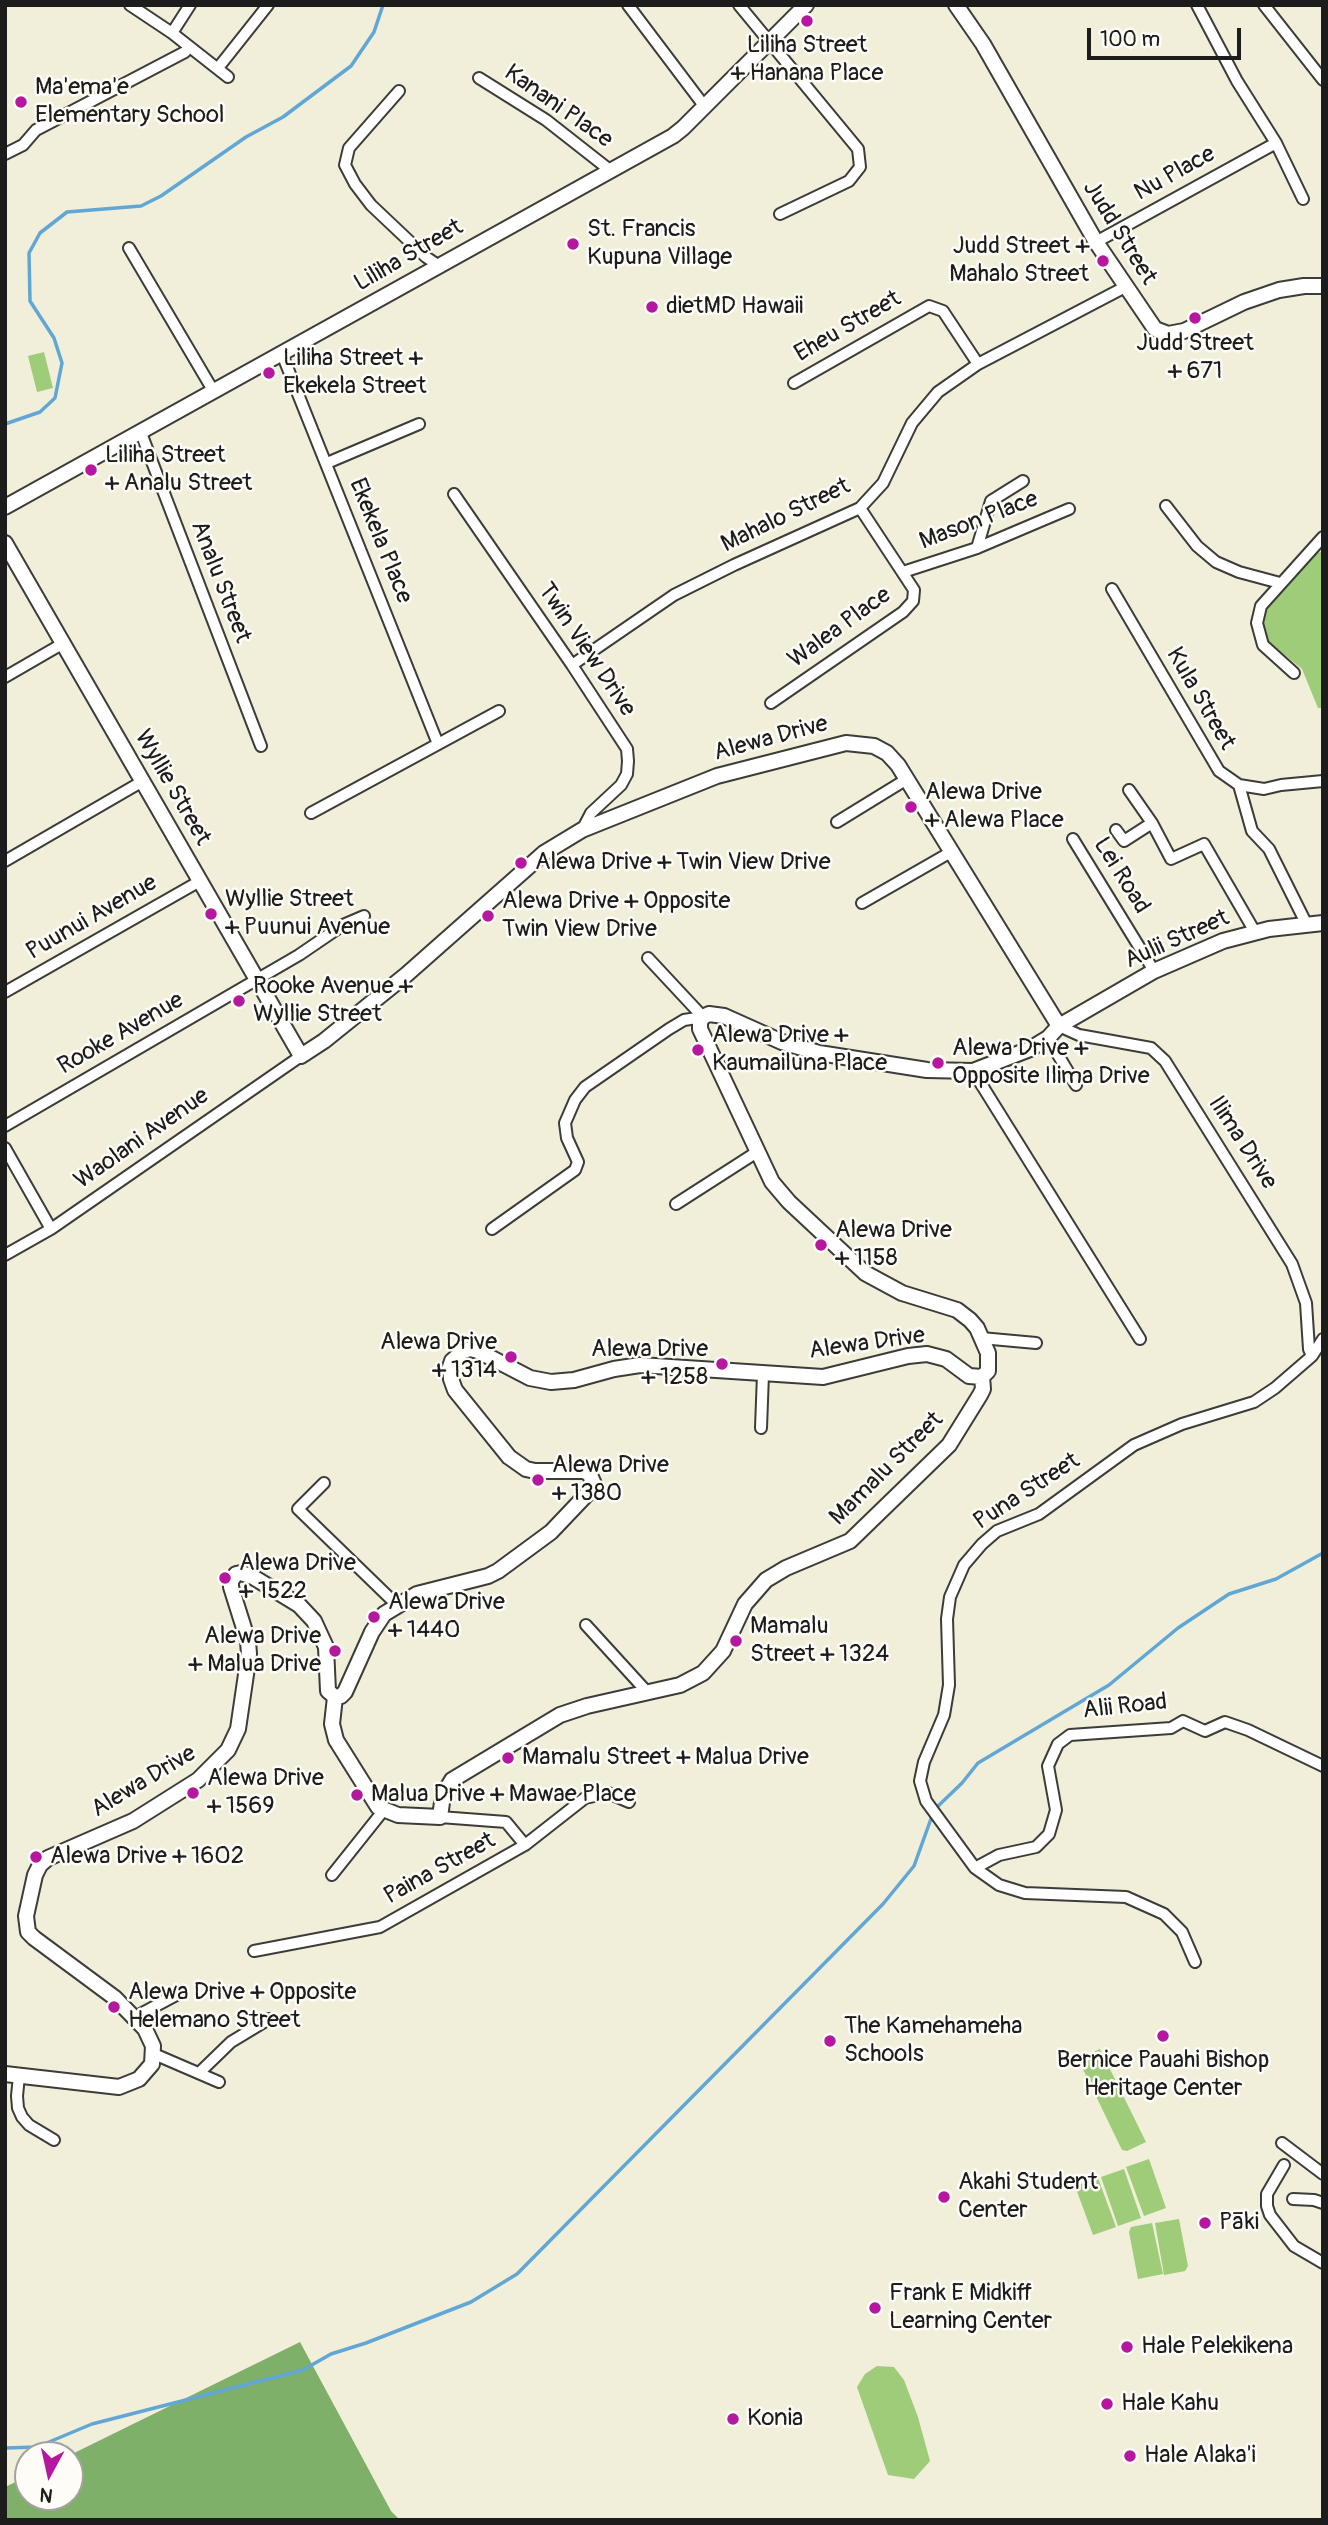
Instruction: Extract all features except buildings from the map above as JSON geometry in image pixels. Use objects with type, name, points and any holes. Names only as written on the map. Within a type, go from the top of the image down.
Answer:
[{"type":"street","points":[[130,5],[172,33],[228,77]]},
{"type":"street","points":[[172,33],[190,5]]},
{"type":"street","points":[[218,68],[268,5]]},
{"type":"street","points":[[628,5],[705,107]]},
{"type":"street","points":[[739,5],[858,149],[859,167],[849,181],[780,215]]},
{"type":"street","name":"Liliha Street","points":[[5,507],[673,136],[806,5]]},
{"type":"street","name":"Judd Street","points":[[956,5],[983,44],[1096,242],[1127,286],[1130,296],[1150,324],[1161,333],[1184,331],[1244,302],[1279,290],[1323,286]]},
{"type":"street","points":[[1197,5],[1237,80],[1276,143],[1303,199]]},
{"type":"street","points":[[1264,5],[1322,81]]},
{"type":"street","points":[[5,154],[23,145],[36,130],[185,52],[189,47]]},
{"type":"street","name":"Kanani Place","points":[[480,78],[546,120],[611,171]]},
{"type":"street","points":[[399,91],[349,149],[345,165],[371,205],[439,266]]},
{"type":"street","name":"Nu Place","points":[[1096,242],[1276,143]]},
{"type":"street","points":[[130,248],[214,392]]},
{"type":"street","name":"Mahalo Street","points":[[572,665],[674,595],[860,508],[883,483],[912,424],[938,392],[978,364],[1127,286]]},
{"type":"street","name":"Eheu Street","points":[[794,383],[929,306],[943,311],[978,364]]},
{"type":"street","name":"Ekekela Place","points":[[282,355],[438,744]]},
{"type":"street","points":[[327,463],[419,424]]},
{"type":"street","name":"Analu Street","points":[[141,433],[261,746]]},
{"type":"street","points":[[977,548],[991,501],[1023,481]]},
{"type":"street","name":"Twin View Drive","points":[[454,494],[572,665],[626,749],[627,774],[621,785],[591,813],[582,830]]},
{"type":"street","points":[[1167,506],[1197,546],[1216,562],[1238,572],[1280,583]]},
{"type":"street","name":"Walea Place","points":[[771,703],[903,612],[913,601],[914,590],[860,508]]},
{"type":"street","name":"Mason Place","points":[[903,572],[977,548],[1069,509]]},
{"type":"street","points":[[1294,673],[1263,645],[1257,623],[1261,606],[1323,537]]},
{"type":"street","name":"Wyllie Street","points":[[5,543],[301,1055]]},
{"type":"street","name":"Kula Street","points":[[1112,589],[1213,763],[1229,780],[1239,785]]},
{"type":"street","points":[[5,677],[62,644]]},
{"type":"street","points":[[311,813],[499,711]]},
{"type":"street","name":"Alewa Drive","points":[[301,1055],[324,1041],[416,967],[544,853],[582,830],[717,776],[846,743],[874,746],[887,753],[907,779],[1059,1026]]},
{"type":"street","points":[[836,822],[907,779]]},
{"type":"street","points":[[5,861],[143,781]]},
{"type":"street","points":[[1307,925],[1269,849],[1252,831],[1239,785],[1264,789],[1323,781]]},
{"type":"street","points":[[1129,789],[1152,823],[1171,859],[1204,844],[1255,932]]},
{"type":"street","points":[[1116,830],[1124,842],[1152,823]]},
{"type":"street","name":"Lei Road","points":[[1073,839],[1154,971]]},
{"type":"street","points":[[862,903],[951,852]]},
{"type":"street","name":"Puunui Avenue","points":[[5,992],[200,881]]},
{"type":"street","name":"Rooke Avenue","points":[[5,1126],[299,955],[343,925],[364,916]]},
{"type":"street","name":"Aulii Street","points":[[1059,1026],[1154,971],[1223,941],[1255,932],[1323,923]]},
{"type":"street","points":[[648,958],[703,1017]]},
{"type":"street","points":[[492,1229],[575,1170],[578,1162],[566,1138],[565,1123],[575,1100],[585,1087],[684,1020],[709,1014],[724,1016],[782,1042],[819,1053],[927,1070],[973,1071],[1008,1059],[1048,1038],[1059,1026]]},
{"type":"street","name":"Alewa Drive","points":[[154,2054],[150,2036],[135,2017],[115,1998],[61,1960],[29,1932],[26,1924],[28,1904],[40,1865],[62,1851],[133,1821],[198,1780],[228,1750],[238,1729],[249,1654],[248,1642],[231,1587],[231,1581],[236,1574],[253,1577],[299,1605],[314,1620],[327,1647],[328,1691],[335,1697],[345,1692],[376,1625],[384,1614],[417,1594],[498,1571],[551,1532],[589,1492],[594,1484],[589,1473],[535,1471],[526,1469],[509,1457],[456,1390],[450,1378],[452,1361],[463,1351],[478,1351],[530,1378],[551,1382],[574,1380],[640,1365],[823,1377],[908,1356],[928,1354],[946,1359],[969,1376],[982,1377],[988,1371],[989,1363],[981,1338],[970,1320],[957,1310],[902,1293],[865,1273],[789,1202],[772,1182],[700,1029],[703,1017]]},
{"type":"street","name":"Ilima Drive","points":[[1059,1026],[1070,1033],[1151,1048],[1165,1061],[1292,1264],[1306,1303],[1309,1349],[1312,1356]]},
{"type":"street","points":[[1048,1038],[1076,1085]]},
{"type":"street","name":"Waolani Avenue","points":[[5,1255],[51,1229],[301,1055]]},
{"type":"street","points":[[973,1071],[1140,1339]]},
{"type":"street","points":[[5,1148],[51,1229]]},
{"type":"street","points":[[676,1204],[757,1152]]},
{"type":"street","points":[[981,1338],[1036,1343]]},
{"type":"street","name":"Puna Street","points":[[975,1868],[926,1801],[920,1781],[924,1762],[944,1715],[949,1685],[947,1619],[950,1597],[964,1565],[997,1531],[1039,1514],[1134,1445],[1182,1424],[1254,1402],[1312,1356],[1323,1339]]},
{"type":"street","points":[[761,1428],[763,1374]]},
{"type":"street","name":"Mamalu Street","points":[[440,1817],[443,1795],[452,1780],[570,1711],[689,1682],[709,1668],[723,1651],[745,1604],[766,1580],[786,1568],[842,1546],[866,1528],[957,1435],[980,1395],[982,1377]]},
{"type":"street","points":[[324,1483],[298,1509],[397,1605]]},
{"type":"street","points":[[586,1625],[648,1693]]},
{"type":"street","points":[[335,1697],[332,1724],[336,1740],[373,1801],[383,1811],[398,1815],[506,1822],[525,1845]]},
{"type":"street","name":"Alii Road","points":[[975,1868],[999,1855],[1036,1847],[1049,1835],[1056,1810],[1048,1766],[1058,1744],[1070,1735],[1171,1728],[1183,1721],[1205,1731],[1225,1722],[1248,1730],[1323,1766]]},
{"type":"street","name":"Paina Street","points":[[254,1951],[380,1927],[525,1845],[585,1798],[608,1793],[629,1802]]},
{"type":"street","points":[[332,1875],[383,1811]]},
{"type":"street","points":[[975,1868],[999,1885],[1025,1893],[1126,1896],[1164,1914],[1182,1933],[1195,1962]]},
{"type":"street","points":[[135,2017],[178,1994]]},
{"type":"street","points":[[199,2073],[231,2042],[269,2019]]},
{"type":"street","points":[[54,2140],[29,2126],[22,2117],[12,2075],[119,2087],[139,2079],[152,2064],[154,2054],[219,2082]]},
{"type":"street","points":[[1282,2143],[1323,2174]]},
{"type":"street","points":[[1284,2165],[1267,2194],[1270,2215],[1294,2246],[1323,2263]]},
{"type":"street","points":[[1293,2199],[1323,2203]]},
{"type":"green space","points":[[44,352],[53,388],[37,392],[28,356]]},
{"type":"green space","points":[[1323,551],[1323,708],[1318,708],[1302,669],[1262,637],[1260,613],[1312,555]]},
{"type":"green space","points":[[1100,2049],[1146,2142],[1127,2151],[1122,2150],[1078,2059]]},
{"type":"green space","points":[[1149,2159],[1166,2208],[1144,2216],[1126,2167]]},
{"type":"green space","points":[[1124,2169],[1141,2218],[1118,2226],[1101,2177]]},
{"type":"green space","points":[[1098,2178],[1116,2227],[1093,2235],[1075,2186]]},
{"type":"green space","points":[[1179,2219],[1188,2266],[1185,2271],[1164,2275],[1155,2223]]},
{"type":"green space","points":[[1152,2223],[1163,2274],[1138,2279],[1129,2232],[1131,2227]]},
{"type":"green space","points":[[300,2342],[391,2511],[400,2520],[5,2520],[5,2487],[14,2483],[14,2511],[84,2511],[84,2448]]},
{"type":"green space","points":[[877,2366],[894,2367],[904,2380],[918,2417],[930,2461],[914,2479],[888,2475],[857,2387],[865,2374]]},
{"type":"waterway","points":[[5,424],[40,412],[55,398],[62,363],[54,338],[30,301],[29,253],[40,233],[67,212],[141,206],[161,196],[246,137],[283,117],[351,66],[374,32],[383,5]]},
{"type":"waterway","points":[[935,1809],[978,1763],[1109,1685],[1178,1628],[1229,1594],[1276,1579],[1323,1553]]},
{"type":"waterway","points":[[5,2448],[37,2447],[92,2424],[303,2370],[331,2354],[471,2302],[517,2274],[883,1904],[914,1866],[932,1816]]},
{"type":"place","name":"Liliha Street + Hanana Place","points":[[807,21]]},
{"type":"place","name":"Ma'ema'e Elementary School","points":[[21,102]]},
{"type":"place","name":"St. Francis Kupuna Village","points":[[573,244]]},
{"type":"place","name":"Judd Street + Mahalo Street","points":[[1103,261]]},
{"type":"place","name":"dietMD Hawaii","points":[[652,307]]},
{"type":"place","name":"Judd Street + 671","points":[[1195,318]]},
{"type":"place","name":"Liliha Street + Ekekela Street","points":[[269,373]]},
{"type":"place","name":"Liliha Street + Analu Street","points":[[91,470]]},
{"type":"place","name":"Alewa Drive + Alewa Place","points":[[911,807]]},
{"type":"place","name":"Alewa Drive + Twin View Drive","points":[[521,863]]},
{"type":"place","name":"Wyllie Street + Puunui Avenue","points":[[211,914]]},
{"type":"place","name":"Alewa Drive + Opposite Twin View Drive","points":[[488,916]]},
{"type":"place","name":"Rooke Avenue + Wyllie Street","points":[[239,1001]]},
{"type":"place","name":"Alewa Drive + Kaumailuna Place","points":[[698,1050]]},
{"type":"place","name":"Alewa Drive + Opposite Ilima Drive","points":[[938,1063]]},
{"type":"place","name":"Alewa Drive + 1158","points":[[821,1245]]},
{"type":"place","name":"Alewa Drive + 1314","points":[[511,1357]]},
{"type":"place","name":"Alewa Drive + 1258","points":[[722,1364]]},
{"type":"place","name":"Alewa Drive + 1380","points":[[538,1480]]},
{"type":"place","name":"Alewa Drive + 1522","points":[[225,1578]]},
{"type":"place","name":"Alewa Drive + 1440","points":[[374,1617]]},
{"type":"place","name":"Mamalu Street + 1324","points":[[736,1641]]},
{"type":"place","name":"Alewa Drive + Malua Drive","points":[[335,1651]]},
{"type":"place","name":"Mamalu Street + Malua Drive","points":[[508,1758]]},
{"type":"place","name":"Alewa Drive + 1569","points":[[193,1793]]},
{"type":"place","name":"Malua Drive + Mawae Place","points":[[357,1795]]},
{"type":"place","name":"Alewa Drive + 1602","points":[[36,1857]]},
{"type":"place","name":"Alewa Drive + Opposite Helemano Street","points":[[114,2007]]},
{"type":"place","name":"Bernice Pauahi Bishop Heritage Center","points":[[1163,2036]]},
{"type":"place","name":"The Kamehameha Schools","points":[[830,2041]]},
{"type":"place","name":"Akahi Student Center","points":[[944,2197]]},
{"type":"place","name":"Pāki","points":[[1205,2223]]},
{"type":"place","name":"Frank E Midkiff Learning Center","points":[[875,2308]]},
{"type":"place","name":"Hale Pelekikena","points":[[1127,2347]]},
{"type":"place","name":"Hale Kahu","points":[[1107,2404]]},
{"type":"place","name":"Konia","points":[[733,2419]]},
{"type":"place","name":"Hale Alaka'i","points":[[1130,2456]]}]
